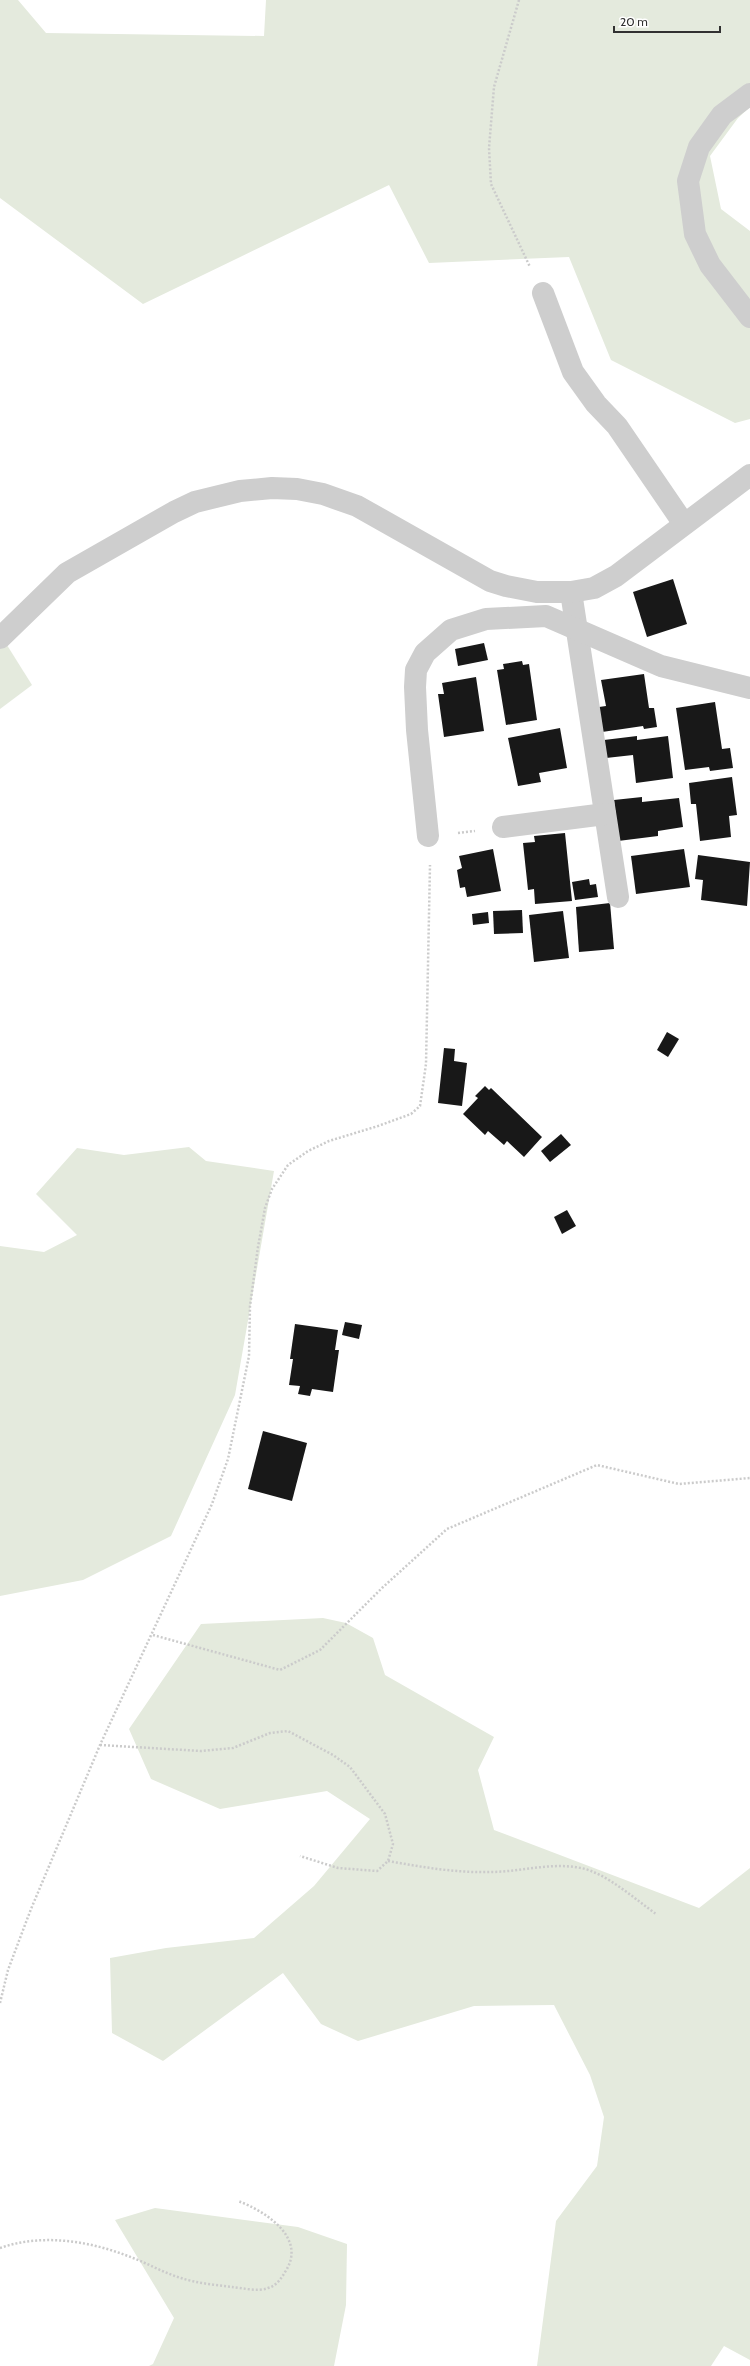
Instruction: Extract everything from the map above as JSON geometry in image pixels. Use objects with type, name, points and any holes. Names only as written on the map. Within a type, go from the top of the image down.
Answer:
[{"type":"street","points":[[750,94],[722,115],[699,147],[688,181],[695,234],[710,266],[750,317]]},
{"type":"street","points":[[543,294],[573,372],[596,404],[617,426],[684,524]]},
{"type":"street","points":[[0,638],[67,573],[152,524],[194,502],[240,491],[272,488],[323,494],[356,506],[490,581],[537,592],[570,592],[594,588],[616,576],[750,475]]},
{"type":"street","points":[[570,592],[618,897]]},
{"type":"street","points":[[428,836],[415,688],[416,670],[425,653],[451,630],[486,619],[546,616],[661,666],[750,688]]},
{"type":"street","points":[[503,827],[605,814]]},
{"type":"path","points":[[519,0],[494,87],[489,148],[491,184],[543,294]]},
{"type":"path","points":[[0,2003],[8,1970],[31,1909],[100,1745],[212,1504],[228,1459],[249,1356],[250,1306],[258,1247],[265,1208],[272,1189],[288,1165],[308,1152],[328,1141],[378,1126],[411,1114],[420,1106],[426,1064],[429,979],[431,882],[428,836],[503,827]]},
{"type":"path","points":[[152,1635],[280,1670],[320,1650],[382,1588],[447,1529],[597,1466],[679,1484],[750,1478]]},
{"type":"path","points":[[100,1745],[201,1751],[233,1748],[270,1732],[288,1731],[333,1755],[350,1767],[370,1791],[385,1814],[393,1844],[388,1861],[377,1871],[338,1868],[300,1856]]},
{"type":"path","points":[[388,1861],[436,1870],[483,1872],[542,1866],[582,1868],[612,1882],[656,1914]]},
{"type":"path","points":[[0,2248],[27,2240],[49,2239],[74,2242],[102,2247],[181,2278],[225,2286],[268,2289],[280,2281],[290,2266],[291,2250],[285,2232],[274,2219],[238,2201]]},
{"type":"shaded area","points":[[0,0],[18,0],[46,33],[264,36],[266,0],[750,0],[750,107],[738,118],[710,156],[721,209],[750,231],[750,419],[735,423],[611,360],[569,257],[429,263],[389,185],[143,304],[0,198]]},
{"type":"shaded area","points":[[0,634],[32,685],[0,709]]},
{"type":"shaded area","points":[[189,1147],[206,1161],[274,1171],[235,1395],[171,1536],[83,1580],[0,1596],[0,1246],[44,1252],[77,1235],[36,1194],[77,1148],[124,1155]]},
{"type":"shaded area","points":[[323,1618],[346,1623],[373,1638],[385,1675],[494,1737],[478,1770],[494,1830],[699,1908],[750,1868],[750,2360],[724,2346],[711,2366],[537,2366],[556,2221],[597,2166],[604,2117],[590,2075],[554,2005],[474,2006],[358,2041],[321,2024],[283,1973],[163,2061],[112,2033],[110,1958],[166,1948],[254,1938],[314,1886],[370,1819],[327,1791],[220,1809],[151,1779],[129,1729],[201,1624]]},
{"type":"shaded area","points":[[155,2208],[298,2227],[347,2244],[346,2305],[334,2366],[149,2366],[153,2364],[174,2318],[115,2220]]},
{"type":"building","points":[[673,579],[687,624],[647,637],[633,592]]},
{"type":"building","points":[[484,643],[488,660],[458,666],[455,649]]},
{"type":"building","points":[[522,661],[523,665],[529,664],[537,720],[506,725],[497,670],[504,669],[503,664]]},
{"type":"building","points":[[644,674],[649,708],[654,708],[657,727],[644,729],[643,726],[602,732],[599,707],[606,706],[601,680]]},
{"type":"building","points":[[476,677],[484,731],[444,737],[438,694],[444,694],[442,683]]},
{"type":"building","points":[[715,702],[722,749],[730,748],[733,768],[710,771],[709,767],[685,770],[676,708]]},
{"type":"building","points":[[560,728],[567,768],[539,773],[541,782],[518,786],[508,738]]},
{"type":"building","points":[[637,736],[637,740],[668,736],[673,778],[636,783],[633,755],[606,758],[604,740]]},
{"type":"building","points":[[732,777],[737,815],[729,816],[731,837],[700,841],[696,804],[691,804],[689,783]]},
{"type":"building","points":[[642,797],[642,802],[679,798],[683,827],[658,831],[658,836],[618,841],[614,800]]},
{"type":"building","points":[[565,833],[572,901],[535,904],[534,889],[528,890],[523,843],[535,842],[534,836]]},
{"type":"building","points":[[493,849],[501,891],[467,897],[465,887],[460,888],[457,870],[462,868],[459,856]]},
{"type":"building","points":[[684,849],[690,887],[636,894],[631,856]]},
{"type":"building","points":[[698,855],[750,862],[747,906],[701,900],[703,880],[695,879]]},
{"type":"building","points":[[589,879],[590,885],[596,884],[598,897],[575,900],[572,882]]},
{"type":"building","points":[[610,903],[614,949],[579,952],[576,907]]},
{"type":"building","points":[[522,910],[523,933],[494,934],[493,911]]},
{"type":"building","points":[[563,911],[569,958],[534,962],[529,915]]},
{"type":"building","points":[[488,912],[489,923],[473,925],[472,914]]},
{"type":"building","points":[[667,1032],[679,1039],[668,1057],[657,1050]]},
{"type":"building","points":[[444,1048],[455,1049],[454,1061],[467,1063],[462,1106],[438,1103]]},
{"type":"building","points":[[485,1086],[489,1090],[491,1088],[542,1137],[524,1157],[507,1141],[504,1145],[488,1131],[485,1135],[463,1114],[478,1098],[475,1096]]},
{"type":"building","points":[[561,1134],[571,1145],[550,1162],[541,1151]]},
{"type":"building","points":[[567,1210],[576,1226],[562,1234],[554,1217]]},
{"type":"building","points":[[345,1322],[362,1325],[359,1339],[342,1335]]},
{"type":"building","points":[[295,1324],[338,1330],[335,1350],[339,1350],[333,1392],[312,1389],[310,1396],[298,1394],[300,1386],[289,1385],[293,1359],[290,1359]]},
{"type":"building","points":[[263,1431],[307,1443],[292,1501],[248,1489]]}]
